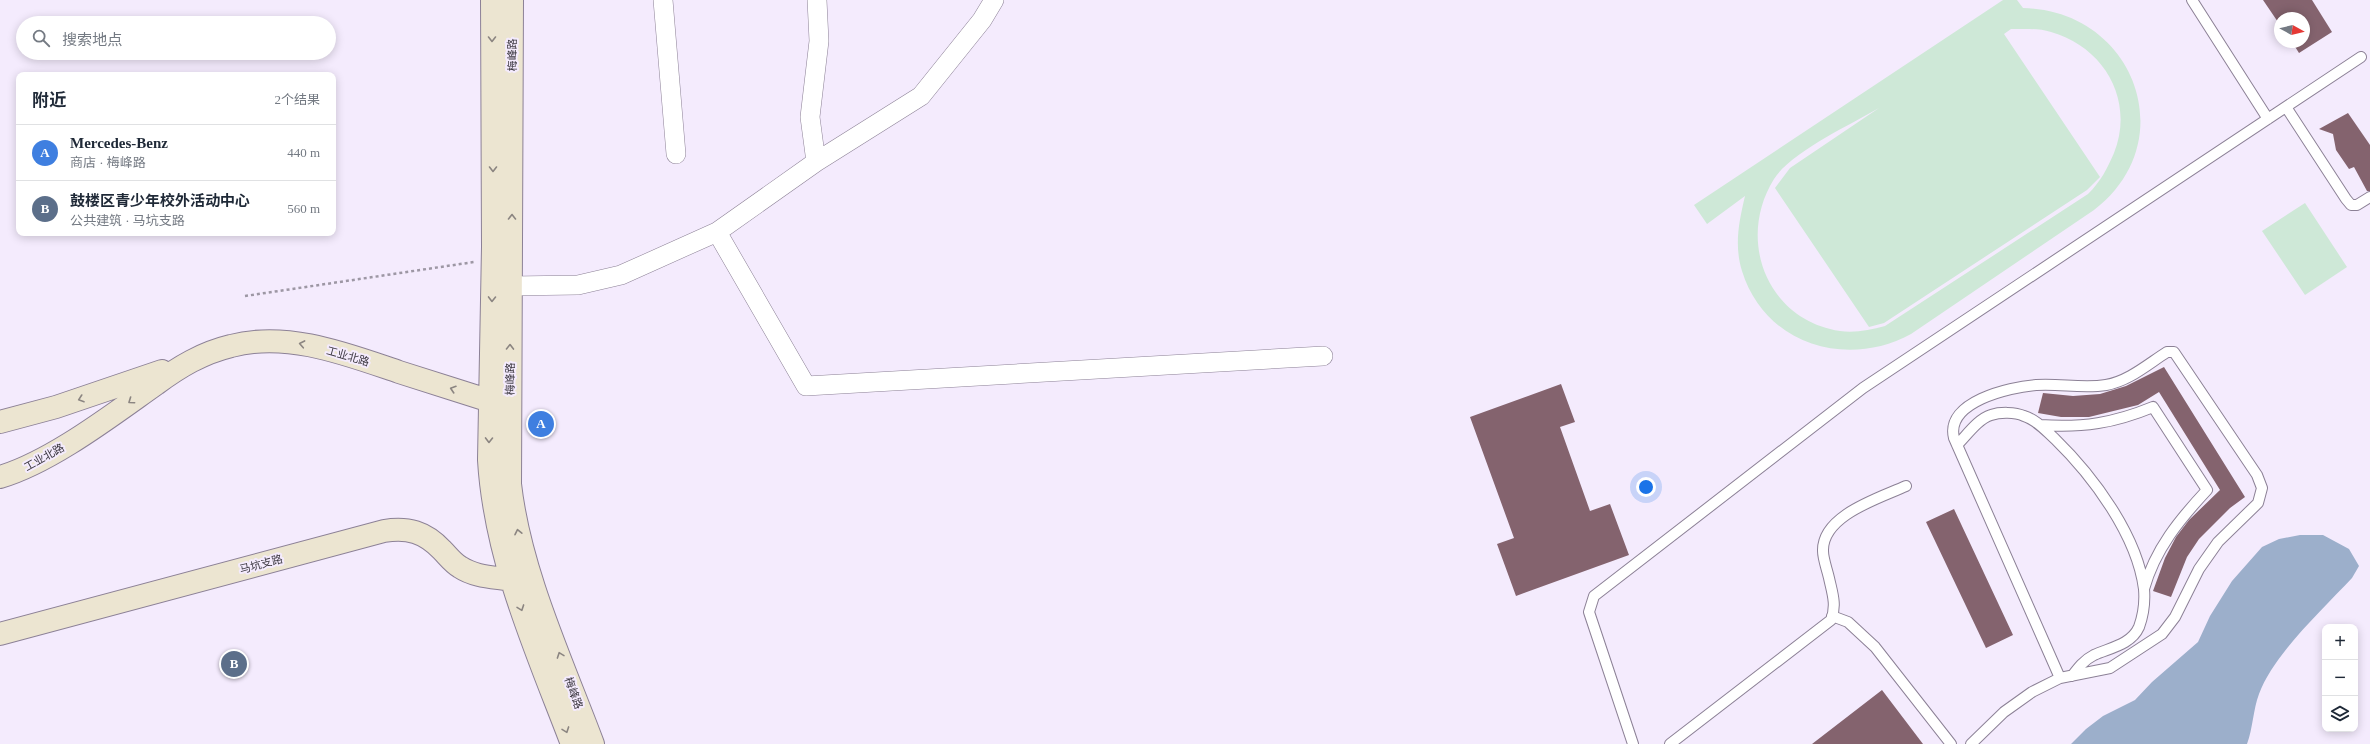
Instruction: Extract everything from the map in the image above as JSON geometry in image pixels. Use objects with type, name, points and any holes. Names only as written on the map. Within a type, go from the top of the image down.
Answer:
[{"type":"main road","name":"梅峰路","points":[[492,0],[493,247],[500,404],[510,484],[519,537],[530,573],[593,744]]},
{"type":"main road","name":"梅峰路","points":[[512,0],[512,286],[491,486],[501,543],[511,580],[572,744]]},
{"type":"main road","name":"工业北路","points":[[0,422],[56,407],[184,364],[206,354],[231,346],[257,342],[296,343],[363,360],[500,404]]},
{"type":"main road","name":"工业北路","points":[[0,477],[22,469],[58,449],[107,418],[184,364]]},
{"type":"main road","name":"马坑支路","points":[[0,634],[376,533],[401,528],[416,531],[431,540],[451,561],[475,575],[511,580]]},
{"type":"street","points":[[663,0],[676,154]]},
{"type":"street","points":[[816,162],[810,117],[819,42],[817,0]]},
{"type":"street","points":[[512,286],[578,285],[621,275],[717,232],[816,162],[921,96],[982,20],[994,0]]},
{"type":"street","points":[[717,232],[806,386],[1323,356]]},
{"type":"lane","points":[[2192,0],[2268,119]]},
{"type":"lane","points":[[1633,744],[1589,612],[1594,596],[1863,388],[2361,57]]},
{"type":"lane","points":[[2286,107],[2351,205],[2357,205],[2370,197]]},
{"type":"lane","points":[[1971,744],[2004,712],[2032,692],[2060,678],[2110,668],[2162,634],[2175,617],[2199,569],[2218,542],[2258,503],[2262,488],[2256,476],[2174,352],[2167,352],[2128,377],[2107,385],[2082,386],[2037,384],[2007,389],[1967,406],[1954,419],[1951,429],[1957,445],[2060,678]]},
{"type":"lane","points":[[2040,425],[2072,428],[2102,424],[2128,417],[2153,407],[2207,490],[2170,533],[2157,554],[2144,589]]},
{"type":"lane","points":[[1957,445],[1984,418],[1992,415],[2015,414],[2025,416],[2040,425],[2068,451],[2098,486],[2121,525],[2136,560],[2144,589],[2143,613],[2138,629],[2127,641],[2087,659],[2072,676]]},
{"type":"lane","points":[[1670,744],[1831,620],[1834,602],[1823,550],[1833,525],[1843,516],[1906,486]]},
{"type":"lane","points":[[1832,616],[1848,622],[1875,647],[1952,744]]},
{"type":"path","points":[[245,296],[479,261]]},
{"type":"green space","points":[[2003,0],[2017,0],[2023,8],[2062,14],[2094,31],[2118,55],[2134,84],[2140,116],[2136,150],[2121,182],[2094,210],[1911,334],[1886,344],[1861,349],[1835,349],[1811,343],[1789,333],[1769,317],[1753,296],[1742,271],[1738,252],[1738,234],[1745,196],[1707,224],[1694,205]],"holes":[[[2011,29],[2036,29],[2051,32],[2070,39],[2086,50],[2100,63],[2110,78],[2117,95],[2120,114],[2119,133],[2114,153],[2097,184],[2088,194],[1885,326],[1862,331],[1840,331],[1815,324],[1794,311],[1777,294],[1765,274],[1759,251],[1758,227],[1763,203],[1774,179],[1782,169],[1794,159],[1807,149],[1879,108],[1790,168],[1775,188],[1869,327],[1884,323],[2087,190],[2100,177],[2004,34]]]},
{"type":"green space","points":[[2305,203],[2347,267],[2305,295],[2262,231]]},
{"type":"water","points":[[2300,535],[2323,535],[2349,549],[2359,566],[2352,578],[2300,633],[2276,663],[2259,694],[2247,744],[2071,744],[2086,729],[2103,716],[2135,700],[2152,682],[2198,642],[2210,616],[2232,581],[2262,547],[2279,539]]},
{"type":"building","points":[[2263,0],[2312,0],[2332,32],[2310,46],[2310,12],[2274,12],[2274,16]]},
{"type":"building","points":[[2296,48],[2307,48],[2299,53]]},
{"type":"building","points":[[2348,113],[2370,145],[2370,191],[2367,191],[2354,167],[2349,169],[2336,150],[2333,134],[2319,129]]},
{"type":"building","points":[[2164,367],[2245,497],[2230,508],[2199,539],[2187,557],[2171,597],[2153,591],[2165,558],[2176,537],[2189,520],[2220,490],[2159,392],[2138,405],[2089,417],[2061,417],[2038,413],[2043,393],[2073,396],[2100,394],[2126,386]]},
{"type":"building","points":[[1561,384],[1575,422],[1560,427],[1590,511],[1610,504],[1629,555],[1516,596],[1497,544],[1514,538],[1470,417]]},
{"type":"building","points":[[1954,509],[2013,635],[1986,648],[1926,522]]},
{"type":"building","points":[[1882,690],[1923,744],[1812,744]]},
{"type":"place","name":"Mercedes-Benz","points":[[541,424]]},
{"type":"place","name":"鼓楼区青少年校外活动中心","points":[[234,664]]}]
